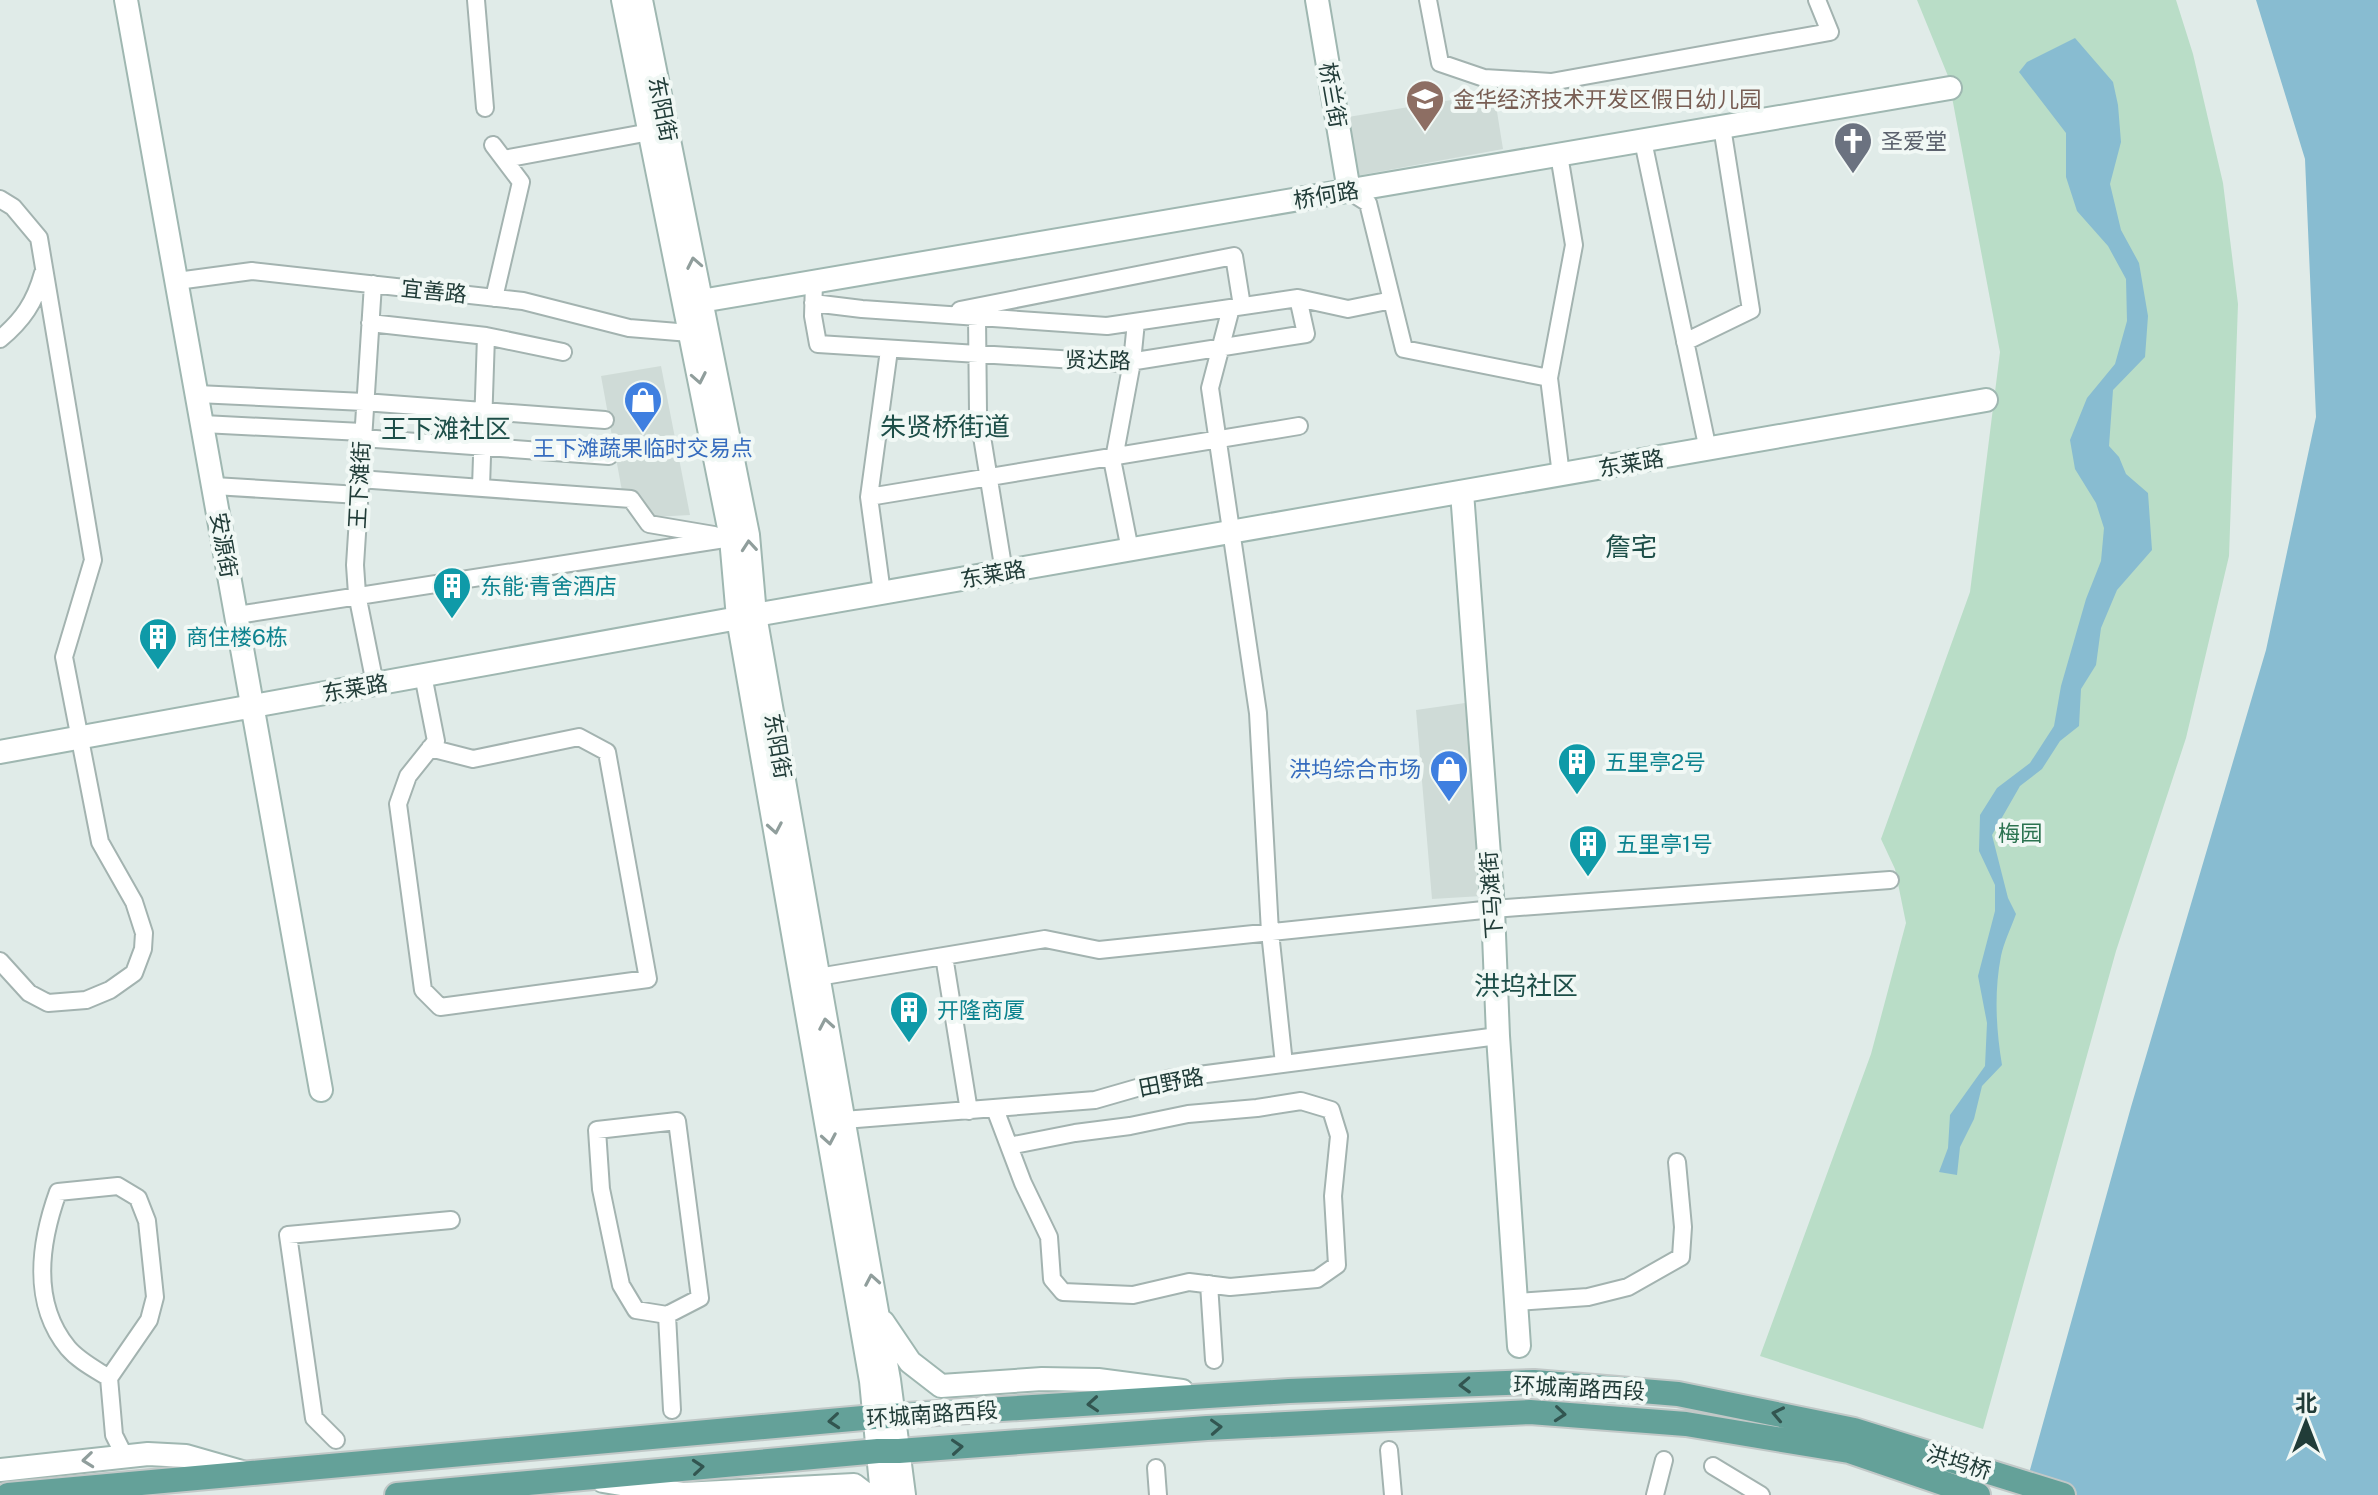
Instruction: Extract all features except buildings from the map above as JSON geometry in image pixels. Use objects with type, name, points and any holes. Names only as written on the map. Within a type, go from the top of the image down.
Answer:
[{"type":"main road","name":"环城南路西段","points":[[8,1495],[884,1417],[1215,1396],[1534,1382],[1678,1394],[1852,1440]]},
{"type":"main road","name":"环城南路西段","points":[[397,1495],[888,1451],[1207,1428],[1530,1412],[1852,1440]]},
{"type":"main road","name":"洪坞桥","points":[[1852,1440],[1927,1487],[1978,1495]]},
{"type":"main road","name":"洪坞桥","points":[[1852,1440],[2063,1495]]},
{"type":"street","name":"安源街","points":[[126,0],[321,1090]]},
{"type":"street","points":[[476,0],[485,108]]},
{"type":"street","name":"东阳街","points":[[623,0],[818,977],[878,1314],[888,1451],[904,1495]]},
{"type":"street","name":"东阳街","points":[[641,0],[748,535],[746,616],[869,1368],[884,1417]]},
{"type":"street","name":"桥兰街","points":[[1317,0],[1349,191]]},
{"type":"street","points":[[1428,0],[1440,63],[1484,78],[1551,82],[1830,32],[1817,0]]},
{"type":"street","name":"桥何路","points":[[701,301],[814,292],[1349,191],[1950,88]]},
{"type":"street","points":[[1685,342],[1751,310],[1722,127]]},
{"type":"street","points":[[504,159],[650,132]]},
{"type":"street","points":[[1643,141],[1708,450]]},
{"type":"street","points":[[493,145],[521,182],[494,298]]},
{"type":"street","points":[[1559,155],[1574,245],[1549,378],[1561,475]]},
{"type":"street","points":[[1349,191],[1368,203],[1404,349],[1549,378]]},
{"type":"street","points":[[0,199],[13,207],[39,238],[93,560],[64,657],[100,842],[134,902],[144,933],[143,949],[134,973],[110,990],[86,1000],[48,1003],[29,993],[0,961]]},
{"type":"street","points":[[939,314],[1234,256],[1237,307],[1221,347],[1210,388],[1258,713],[1270,932],[1284,1064]]},
{"type":"street","points":[[0,339],[16,326],[32,305],[44,268]]},
{"type":"street","name":"宜善路","points":[[177,281],[252,271],[523,301],[629,328],[690,333]]},
{"type":"street","name":"王下滩街","points":[[373,284],[355,565],[357,594],[375,684]]},
{"type":"street","points":[[814,292],[939,314],[1107,326],[1298,298],[1348,309],[1392,300]]},
{"type":"street","name":"贤达路","points":[[814,292],[818,344],[1132,362],[1306,334],[1298,298]]},
{"type":"street","points":[[977,317],[978,412],[1004,572]]},
{"type":"street","points":[[1130,550],[1113,464],[1132,362],[1136,322]]},
{"type":"street","points":[[370,323],[486,336],[563,352]]},
{"type":"street","points":[[481,487],[486,336]]},
{"type":"street","points":[[882,593],[869,497],[889,350]]},
{"type":"street","points":[[197,394],[364,402],[605,420]]},
{"type":"street","name":"东莱路","points":[[0,752],[746,616],[1986,400]]},
{"type":"street","points":[[203,424],[609,456]]},
{"type":"street","points":[[869,497],[1299,426]]},
{"type":"street","points":[[214,486],[481,487],[631,499],[649,524],[731,538]]},
{"type":"street","name":"下马滩街","points":[[1462,492],[1493,909],[1498,1036],[1519,1346]]},
{"type":"street","points":[[237,615],[731,538]]},
{"type":"street","points":[[423,675],[436,741],[430,748],[408,776],[398,804],[423,990],[440,1007],[648,979],[607,752],[579,737],[473,759],[430,748]]},
{"type":"street","points":[[818,977],[1045,939],[1099,950],[1493,909],[1890,880]]},
{"type":"street","points":[[944,956],[969,1111]]},
{"type":"street","name":"田野路","points":[[844,1120],[1095,1100],[1168,1079],[1498,1036]]},
{"type":"street","points":[[995,1109],[1009,1146],[1049,1237],[1052,1279],[1063,1292],[1133,1295],[1189,1282],[1230,1287],[1317,1279],[1337,1265],[1333,1196],[1339,1136],[1331,1110],[1301,1101],[1188,1114],[1009,1146]]},
{"type":"street","points":[[677,1121],[700,1298],[667,1315],[636,1310],[621,1285],[601,1189],[597,1130],[677,1121]]},
{"type":"street","points":[[1516,1302],[1588,1297],[1628,1287],[1681,1257],[1683,1227],[1677,1162]]},
{"type":"street","points":[[109,1378],[70,1350],[54,1328],[46,1305],[43,1256],[47,1224],[58,1192],[118,1186],[138,1198],[147,1221],[155,1297],[149,1320],[109,1378],[114,1435],[122,1451],[141,1455]]},
{"type":"street","points":[[336,1440],[314,1418],[288,1235],[451,1220]]},
{"type":"street","points":[[1209,1284],[1214,1360]]},
{"type":"street","points":[[878,1314],[910,1362],[941,1386],[1042,1379],[1098,1380],[1215,1396]]},
{"type":"street","points":[[667,1315],[672,1410]]},
{"type":"street","points":[[1389,1450],[1393,1495]]},
{"type":"street","name":"东阳街","points":[[882,1495],[888,1451]]},
{"type":"street","points":[[0,1470],[141,1455],[186,1456],[247,1474]]},
{"type":"street","points":[[1655,1495],[1664,1460]]},
{"type":"street","points":[[1713,1466],[1761,1495]]},
{"type":"street","points":[[1156,1468],[1158,1495]]},
{"type":"street","points":[[586,1478],[683,1494],[854,1485],[867,1495]]},
{"type":"shaded area","name":"金华经济技术开发区假日幼儿园","points":[[1494,93],[1503,149],[1356,176],[1348,117]]},
{"type":"shaded area","name":"王下滩蔬果临时交易点","points":[[661,366],[690,515],[653,517],[622,491],[601,376]]},
{"type":"shaded area","name":"洪坞综合市场","points":[[1465,703],[1482,896],[1432,899],[1416,710]]},
{"type":"green space","name":"梅园","points":[[1917,0],[2176,0],[2193,54],[2223,183],[2238,304],[2229,556],[2186,738],[2116,951],[1983,1429],[1760,1356],[1871,1054],[1906,923],[1895,869],[1881,839],[1970,592],[2000,352],[1948,76]]},
{"type":"water","points":[[2256,0],[2378,0],[2378,1495],[2023,1495],[2131,1107],[2266,650],[2316,417],[2305,159]]},
{"type":"water","points":[[2075,38],[2113,82],[2118,105],[2121,142],[2110,184],[2121,230],[2139,263],[2148,316],[2145,357],[2113,390],[2109,446],[2119,457],[2126,474],[2148,493],[2152,550],[2117,590],[2101,628],[2096,665],[2081,689],[2079,726],[2060,741],[2042,769],[2020,786],[1992,835],[2008,898],[2016,914],[2002,951],[1997,983],[1997,1024],[2002,1065],[1982,1086],[1974,1119],[1960,1147],[1957,1175],[1939,1172],[1948,1148],[1950,1115],[1985,1066],[1987,1023],[1978,976],[1995,911],[1995,885],[1979,851],[1980,815],[1997,788],[2030,763],[2054,726],[2061,686],[2086,599],[2101,561],[2104,528],[2096,503],[2075,469],[2070,440],[2087,398],[2115,364],[2127,321],[2126,279],[2108,246],[2077,211],[2066,177],[2066,133],[2019,72],[2027,62]]},
{"type":"place","name":"金华经济技术开发区假日幼儿园","points":[[1425,133]]},
{"type":"place","name":"圣爱堂","points":[[1853,175]]},
{"type":"place","name":"王下滩蔬果临时交易点","points":[[643,434]]},
{"type":"place","name":"东能·青舍酒店","points":[[452,620]]},
{"type":"place","name":"商住楼6栋","points":[[158,671]]},
{"type":"place","name":"五里亭2号","points":[[1577,796]]},
{"type":"place","name":"洪坞综合市场","points":[[1449,803]]},
{"type":"place","name":"五里亭1号","points":[[1588,878]]},
{"type":"place","name":"开隆商厦","points":[[909,1044]]},
{"type":"district","name":"朱贤桥街道","points":[[945,426]]},
{"type":"district","name":"王下滩社区","points":[[446,428]]},
{"type":"district","name":"詹宅","points":[[1631,546]]},
{"type":"district","name":"洪坞社区","points":[[1526,985]]}]
